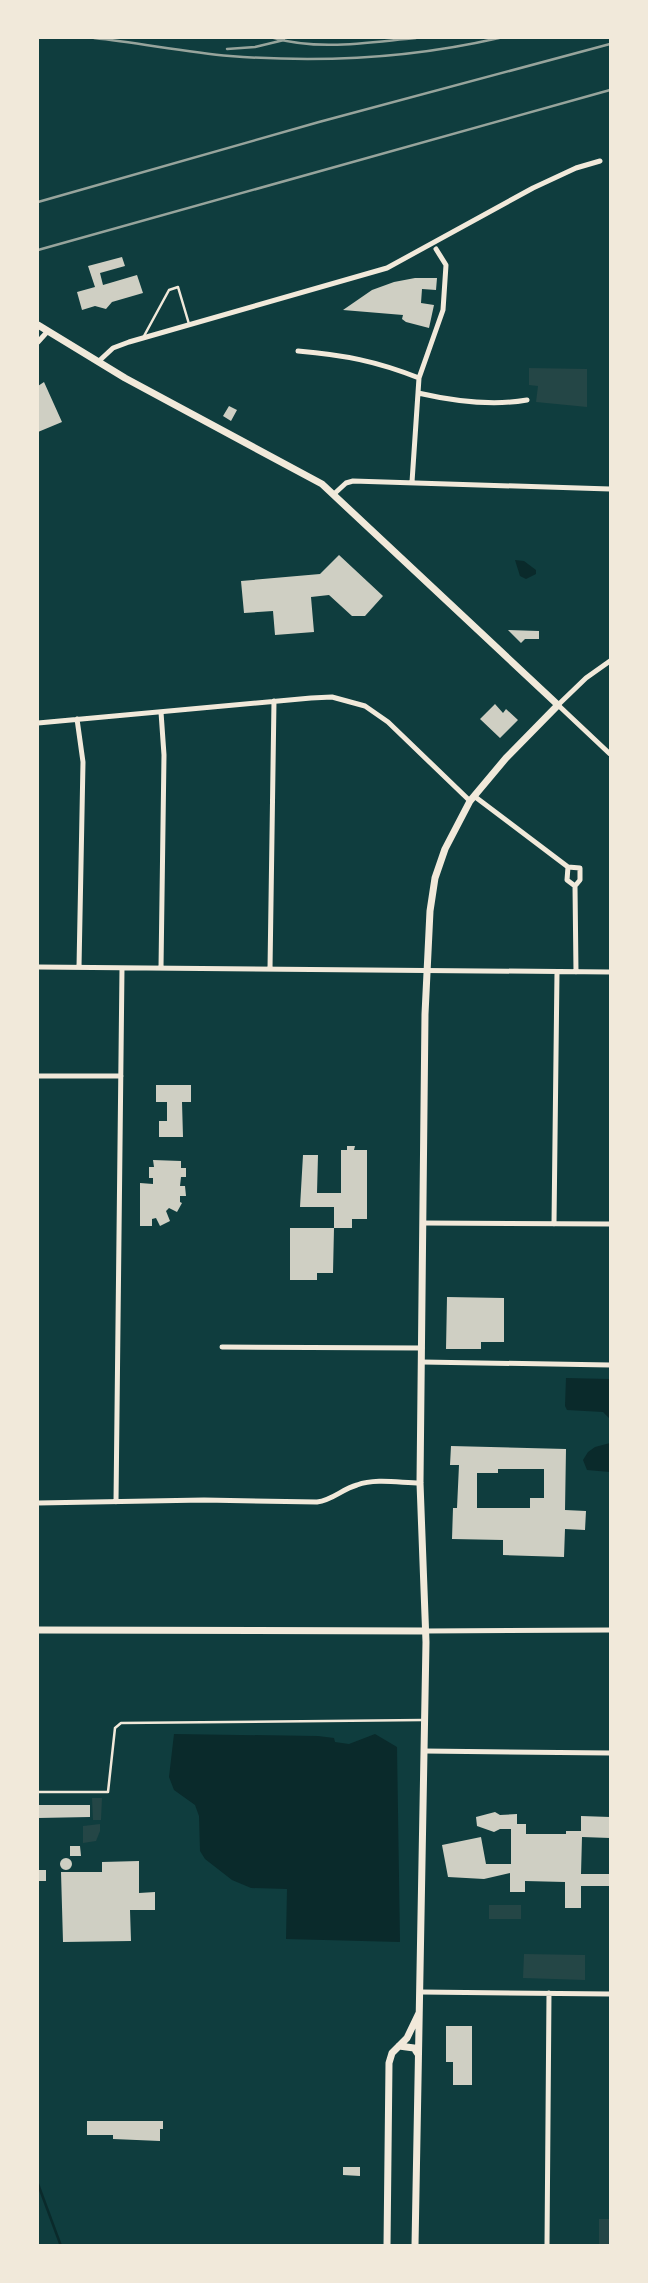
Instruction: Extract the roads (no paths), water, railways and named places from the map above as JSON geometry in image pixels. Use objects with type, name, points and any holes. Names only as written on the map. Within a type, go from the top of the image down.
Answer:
[{"type":"main road","points":[[38,325],[47,332],[100,361],[125,378],[304,474],[334,494],[558,704],[506,758],[472,799],[446,849],[436,878],[430,910],[426,971],[420,1483],[425,1631],[421,2011],[418,2054],[416,2246]]},
{"type":"main road","points":[[38,1630],[425,1631]]},
{"type":"main road","points":[[387,2246],[389,2063],[392,2053],[407,2038],[421,2011]]},
{"type":"main road","points":[[398,2046],[414,2048],[418,2054]]},
{"type":"street","points":[[100,361],[116,346],[387,268],[533,188],[576,168],[600,161]]},
{"type":"street","points":[[412,482],[419,378],[443,310],[446,265],[436,249]]},
{"type":"street","points":[[38,342],[47,332]]},
{"type":"street","points":[[298,350],[347,356],[381,363],[419,378]]},
{"type":"street","points":[[418,394],[508,403],[527,400]]},
{"type":"street","points":[[334,494],[346,483],[353,481],[610,489]]},
{"type":"street","points":[[610,661],[586,678],[558,704],[610,754]]},
{"type":"street","points":[[38,722],[332,697],[365,706],[388,722],[472,799],[568,867],[580,868],[580,880],[575,886],[576,972]]},
{"type":"street","points":[[270,969],[274,701]]},
{"type":"street","points":[[161,712],[164,755],[161,968]]},
{"type":"street","points":[[77,719],[83,762],[79,967]]},
{"type":"street","points":[[568,867],[567,880],[575,886]]},
{"type":"street","points":[[38,967],[610,972]]},
{"type":"street","points":[[116,1502],[122,968]]},
{"type":"street","points":[[554,1224],[557,972]]},
{"type":"street","points":[[38,1076],[121,1076]]},
{"type":"street","points":[[423,1223],[610,1224]]},
{"type":"street","points":[[222,1347],[422,1348]]},
{"type":"street","points":[[422,1362],[610,1365]]},
{"type":"street","points":[[38,1503],[204,1500],[317,1502],[335,1498],[355,1485],[367,1482],[420,1483]]},
{"type":"street","points":[[425,1631],[610,1630]]},
{"type":"street","points":[[424,1751],[610,1753]]},
{"type":"street","points":[[421,1992],[610,1994]]},
{"type":"street","points":[[547,2246],[550,1993]]},
{"type":"lane","points":[[144,337],[169,290],[178,287],[189,324]]},
{"type":"lane","points":[[38,1792],[108,1792],[115,1728],[122,1723],[424,1720]]},
{"type":"waterway","points":[[38,2184],[61,2246]]},
{"type":"railway","points":[[94,38],[230,56],[297,59],[331,59],[399,54],[466,45],[499,38]]},
{"type":"railway","points":[[274,38],[291,42],[327,45],[416,38]]},
{"type":"railway","points":[[227,49],[255,47],[284,40]]},
{"type":"railway","points":[[38,202],[319,122],[610,44]]},
{"type":"railway","points":[[38,250],[610,90]]}]
